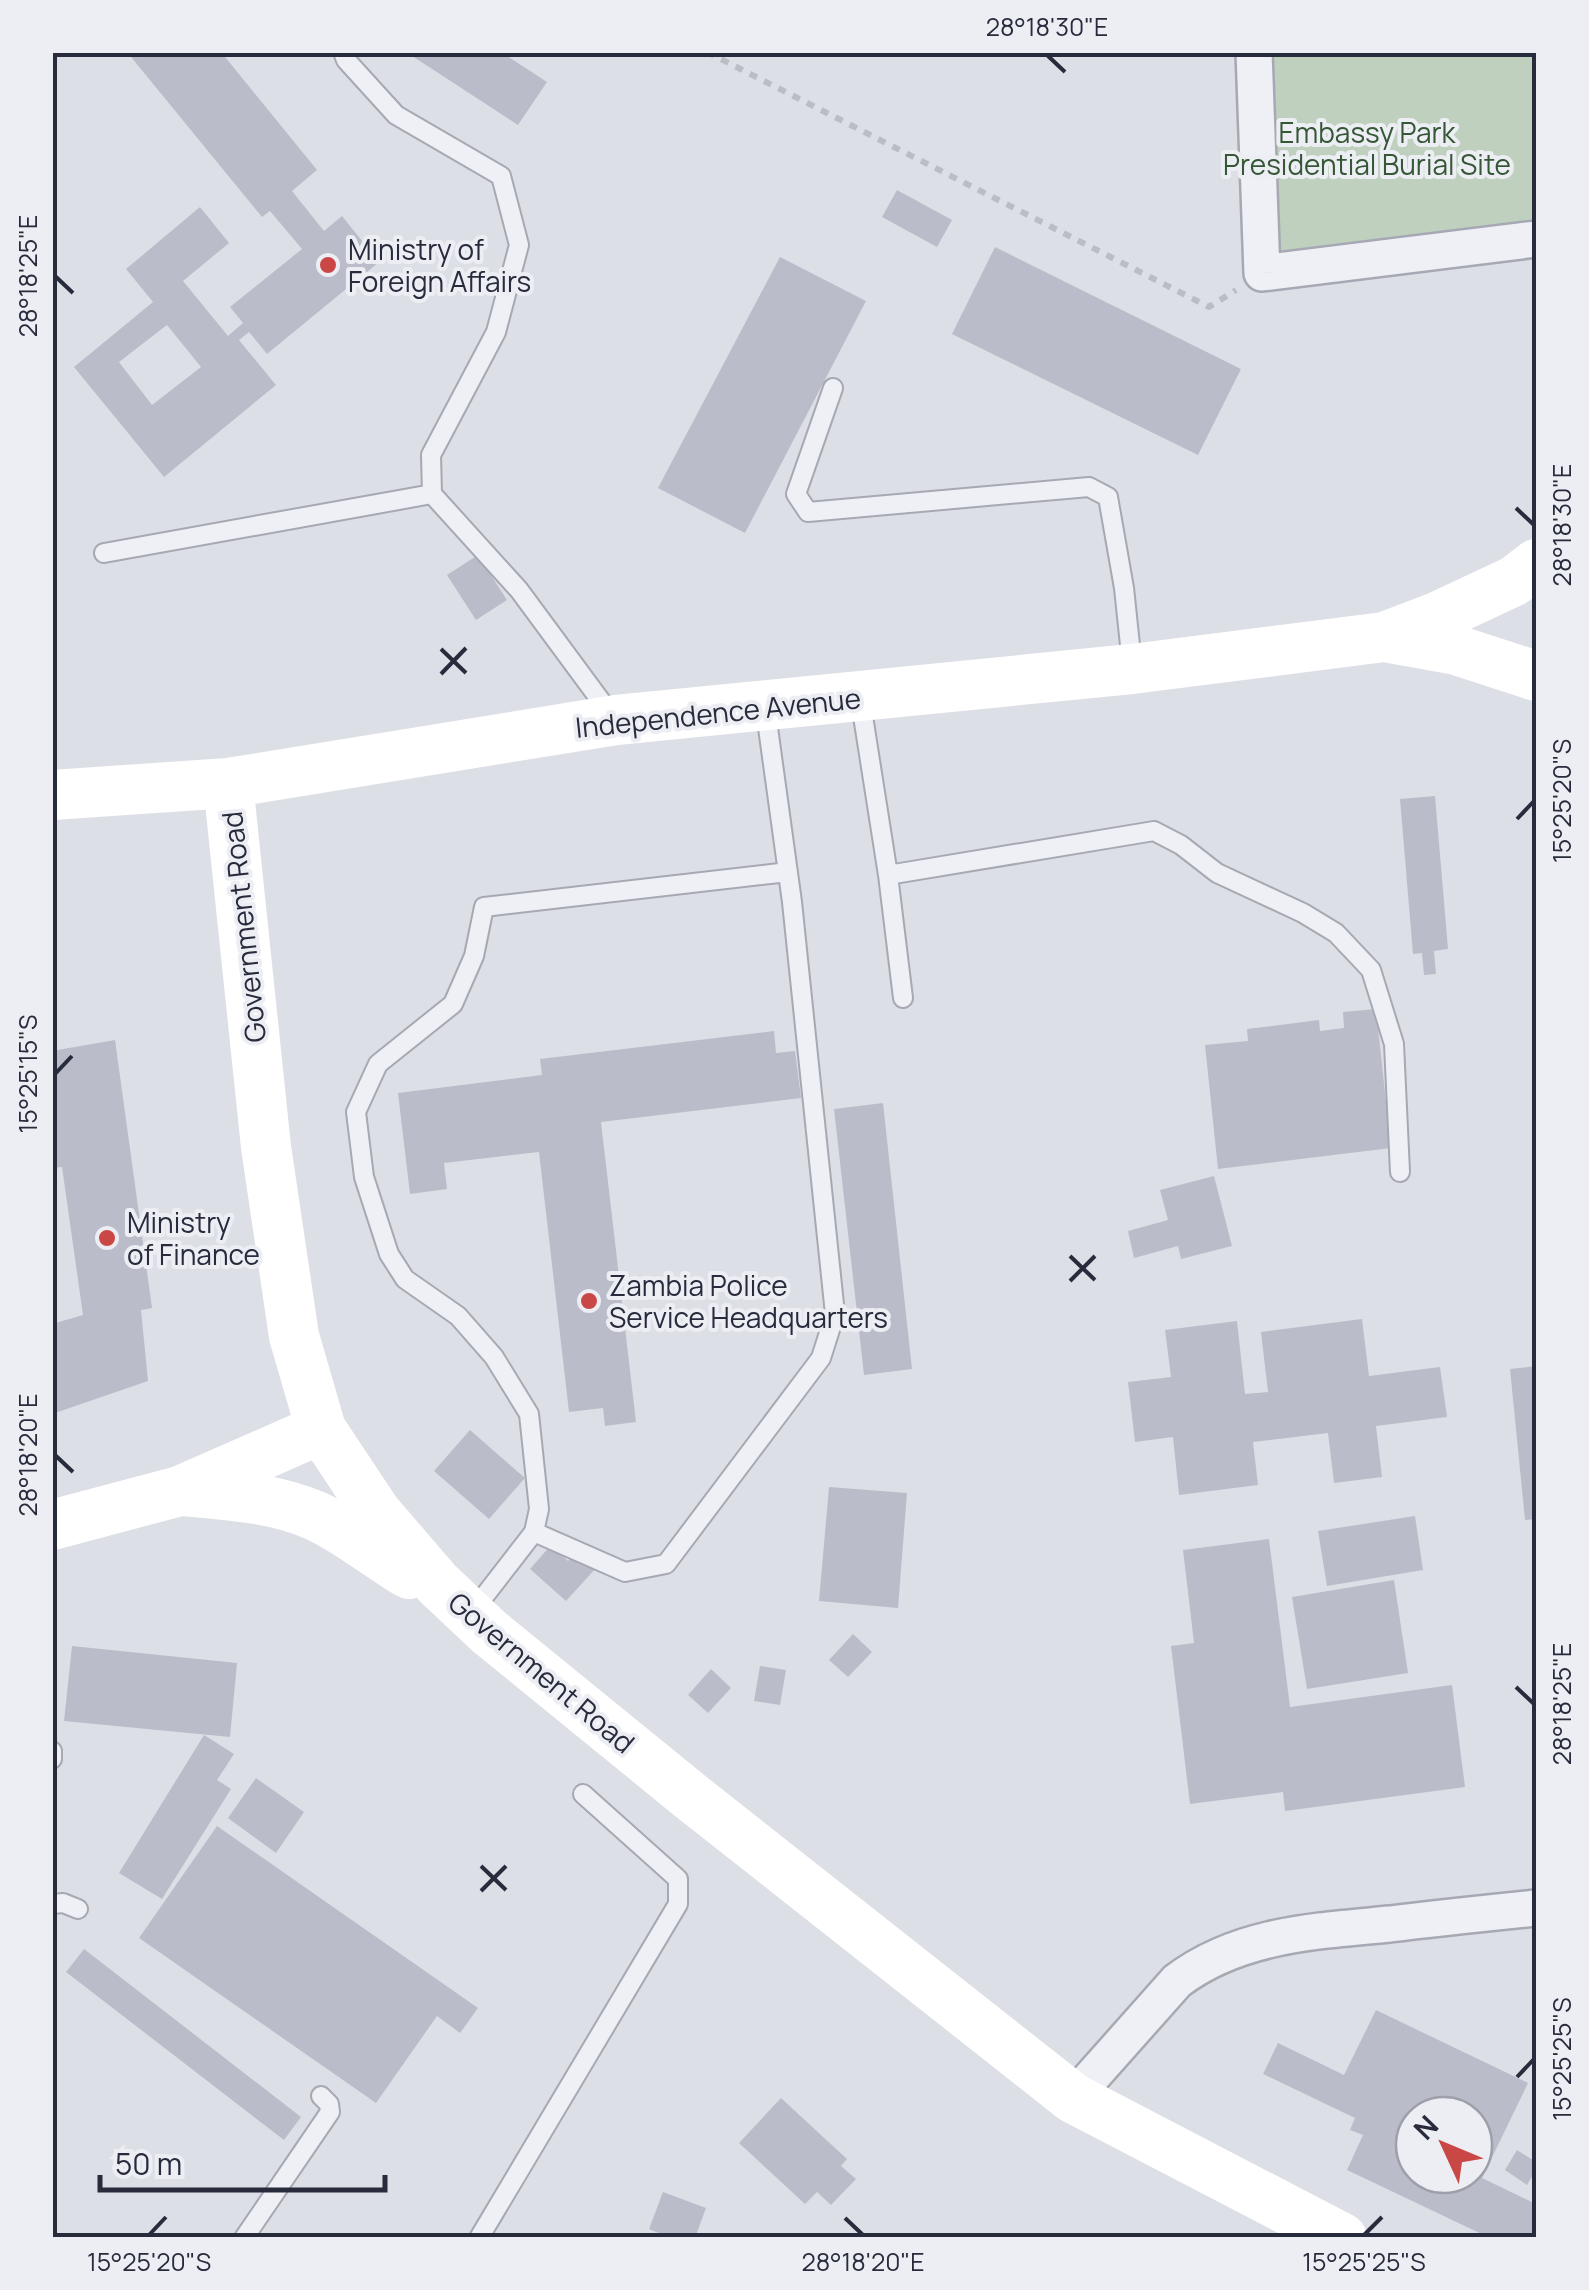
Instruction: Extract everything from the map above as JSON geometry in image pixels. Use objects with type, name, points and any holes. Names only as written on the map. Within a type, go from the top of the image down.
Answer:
[{"type":"main road","name":"Independence Avenue","points":[[52,795],[228,783],[616,720],[1132,669],[1384,638],[1514,581],[1536,564]]},
{"type":"main road","name":"Independence Avenue","points":[[1384,638],[1456,650],[1536,676]]},
{"type":"main road","name":"Government Road","points":[[228,783],[266,1146],[294,1336],[322,1429],[376,1512],[488,1632],[1073,2098],[1342,2238]]},
{"type":"main road","points":[[52,1525],[180,1491],[322,1429]]},
{"type":"main road","points":[[180,1491],[289,1506],[316,1516],[454,1599]]},
{"type":"street","points":[[1254,52],[1262,273],[1536,239]]},
{"type":"street","points":[[1073,2098],[1177,1981],[1229,1951],[1293,1934],[1536,1908]]},
{"type":"lane","points":[[343,52],[396,115],[500,176],[518,246],[496,332],[431,455],[432,494],[519,590],[616,720]]},
{"type":"lane","points":[[833,388],[796,494],[808,512],[1089,487],[1108,496],[1124,588],[1132,669]]},
{"type":"lane","points":[[104,553],[432,494]]},
{"type":"lane","points":[[860,696],[903,998]]},
{"type":"lane","points":[[534,1532],[625,1572],[666,1564],[821,1358],[834,1314],[788,872],[765,706]]},
{"type":"lane","points":[[888,875],[1154,831],[1182,845],[1216,873],[1303,913],[1336,934],[1372,970],[1394,1044],[1400,1172]]},
{"type":"lane","points":[[454,1599],[534,1532],[539,1509],[529,1414],[482,1343],[458,1316],[404,1279],[389,1254],[364,1177],[356,1112],[378,1064],[453,1004],[474,956],[484,907],[788,872]]},
{"type":"lane","points":[[52,1752],[52,1760]]},
{"type":"lane","points":[[479,2238],[678,1904],[678,1879],[583,1794]]},
{"type":"lane","points":[[52,1904],[63,1903],[78,1909]]},
{"type":"lane","points":[[244,2238],[330,2112],[330,2104],[321,2096]]},
{"type":"path","points":[[707,52],[1209,307],[1262,273]]},
{"type":"green space","name":"Embassy Park Presidential Burial Site","points":[[1269,53],[1536,53],[1536,220],[1275,256]]},
{"type":"building","name":"Ministry of Foreign Affairs","points":[[127,52],[221,52],[317,170],[292,191],[324,231],[342,216],[379,262],[267,354],[249,332],[239,340],[276,385],[164,477],[74,367],[153,302],[126,269],[200,207],[229,243],[183,281],[228,336],[243,323],[230,307],[302,249],[270,211],[262,217]],"holes":[[[167,325],[201,367],[152,405],[119,362]]]},
{"type":"building","points":[[406,52],[501,52],[547,82],[518,125]]},
{"type":"building","points":[[897,190],[952,220],[937,247],[882,217]]},
{"type":"building","points":[[995,247],[1241,369],[1198,455],[952,334]]},
{"type":"building","points":[[780,257],[866,301],[745,533],[658,488]]},
{"type":"building","points":[[478,555],[507,600],[476,620],[447,575]]},
{"type":"building","points":[[1435,796],[1448,949],[1434,951],[1436,974],[1424,975],[1422,953],[1413,954],[1400,799]]},
{"type":"building","points":[[1376,1009],[1391,1148],[1218,1169],[1205,1045],[1248,1041],[1247,1029],[1319,1020],[1320,1031],[1344,1028],[1343,1012]]},
{"type":"building","name":"Zambia Police Service Headquarters","points":[[774,1031],[776,1053],[795,1051],[801,1098],[601,1122],[636,1422],[605,1426],[603,1408],[569,1412],[539,1152],[444,1163],[447,1189],[410,1194],[398,1093],[542,1075],[540,1059]]},
{"type":"building","name":"Ministry of Finance","points":[[115,1040],[152,1308],[141,1310],[148,1381],[52,1414],[52,1324],[83,1315],[62,1167],[52,1168],[52,1051]]},
{"type":"building","points":[[883,1103],[912,1369],[864,1375],[834,1109]]},
{"type":"building","points":[[1214,1176],[1232,1246],[1181,1259],[1178,1246],[1134,1258],[1128,1231],[1168,1220],[1160,1190]]},
{"type":"building","points":[[1362,1319],[1369,1376],[1440,1367],[1447,1417],[1376,1426],[1382,1477],[1334,1483],[1328,1433],[1253,1442],[1258,1485],[1179,1495],[1173,1437],[1135,1442],[1128,1382],[1171,1377],[1165,1330],[1237,1321],[1245,1394],[1268,1392],[1261,1332]]},
{"type":"building","points":[[1536,1366],[1536,1519],[1525,1520],[1510,1369]]},
{"type":"building","points":[[470,1430],[525,1478],[489,1519],[434,1471]]},
{"type":"building","points":[[829,1487],[907,1493],[898,1608],[819,1601]]},
{"type":"building","points":[[1415,1516],[1423,1570],[1327,1586],[1318,1531]]},
{"type":"building","points":[[1269,1539],[1290,1707],[1452,1685],[1465,1787],[1285,1811],[1283,1792],[1190,1804],[1171,1646],[1194,1643],[1183,1550]]},
{"type":"building","points":[[551,1545],[568,1561],[576,1551],[596,1568],[566,1601],[530,1569]]},
{"type":"building","points":[[1394,1580],[1408,1673],[1307,1689],[1292,1597]]},
{"type":"building","points":[[853,1634],[872,1652],[848,1677],[829,1660]]},
{"type":"building","points":[[72,1646],[237,1663],[230,1737],[64,1721]]},
{"type":"building","points":[[760,1666],[786,1670],[780,1705],[754,1701]]},
{"type":"building","points":[[711,1669],[731,1688],[708,1713],[688,1695]]},
{"type":"building","points":[[204,1735],[234,1754],[217,1780],[231,1789],[162,1899],[119,1873]]},
{"type":"building","points":[[256,1778],[304,1812],[276,1853],[228,1818]]},
{"type":"building","points":[[217,1826],[478,2008],[460,2033],[437,2016],[376,2103],[139,1938]]},
{"type":"building","points":[[84,1949],[301,2117],[284,2140],[66,1972]]},
{"type":"building","points":[[1376,2010],[1528,2083],[1494,2153],[1494,2095],[1394,2095],[1394,2192],[1347,2170],[1363,2135],[1350,2130],[1355,2118],[1263,2074],[1278,2043],[1344,2075]]},
{"type":"building","points":[[781,2098],[847,2159],[841,2166],[856,2179],[831,2205],[817,2192],[805,2204],[739,2143]]},
{"type":"building","points":[[1517,2150],[1536,2162],[1527,2185],[1505,2170]]},
{"type":"building","points":[[1494,2184],[1536,2204],[1536,2238],[1490,2238],[1400,2195],[1494,2195]]},
{"type":"building","points":[[663,2192],[706,2208],[695,2238],[671,2238],[649,2229]]},
{"type":"place","name":"Ministry of Foreign Affairs","points":[[328,265]]},
{"type":"place","name":"Ministry of Finance","points":[[107,1238]]},
{"type":"place","name":"Zambia Police Service Headquarters","points":[[589,1301]]}]
